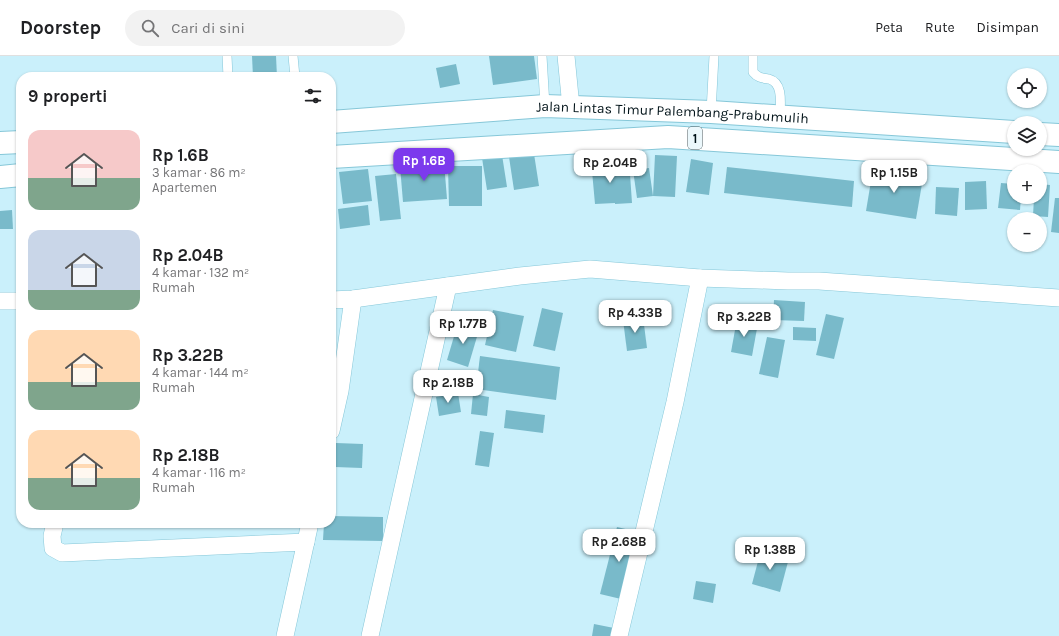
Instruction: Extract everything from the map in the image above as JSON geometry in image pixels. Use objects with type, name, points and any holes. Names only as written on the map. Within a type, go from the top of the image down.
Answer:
[{"type":"highway","name":"Jalan Lintas Timur Palembang-Prabumulih","points":[[336,122],[545,106],[711,112],[1007,132]]},
{"type":"highway","points":[[1047,134],[1059,135]]},
{"type":"highway","name":"Jalan Lintas Timur Palembang-Prabumulih","points":[[336,157],[668,137],[1059,162]]},
{"type":"highway","points":[[0,143],[16,142]]},
{"type":"highway","points":[[0,177],[16,175]]},
{"type":"street","points":[[566,56],[570,107]]},
{"type":"street","points":[[336,300],[353,299],[520,276],[590,270],[700,278],[788,282],[819,281],[1059,298]]},
{"type":"street","points":[[619,636],[675,402],[700,278]]},
{"type":"street","points":[[370,636],[448,286]]},
{"type":"street","points":[[336,409],[340,391],[353,299]]},
{"type":"street","points":[[0,301],[16,301]]},
{"type":"street","points":[[54,528],[52,536],[53,548],[62,553],[306,542]]},
{"type":"street","points":[[285,636],[309,528]]},
{"type":"lane","points":[[227,56],[228,72]]},
{"type":"lane","points":[[293,56],[295,72]]},
{"type":"lane","points":[[542,56],[545,106]]},
{"type":"lane","points":[[711,112],[714,56]]},
{"type":"lane","points":[[753,56],[752,72],[756,76],[776,83],[780,89],[780,116]]},
{"type":"building","points":[[252,56],[276,56],[277,72],[253,72]]},
{"type":"building","points":[[489,56],[534,56],[537,79],[493,85]]},
{"type":"building","points":[[456,64],[460,84],[440,88],[436,68]]},
{"type":"building","points":[[534,154],[539,186],[514,190],[509,157]]},
{"type":"building","points":[[502,155],[507,187],[487,190],[482,158]]},
{"type":"building","points":[[655,155],[677,156],[675,197],[653,196]]},
{"type":"building","points":[[611,158],[612,175],[630,174],[632,203],[595,204],[591,160]]},
{"type":"building","points":[[691,159],[713,163],[709,195],[686,192]]},
{"type":"building","points":[[444,162],[447,199],[403,202],[400,166]]},
{"type":"building","points":[[448,166],[482,166],[482,206],[449,206]]},
{"type":"building","points":[[727,167],[854,181],[852,207],[724,193]]},
{"type":"building","points":[[649,168],[653,196],[637,198],[633,170]]},
{"type":"building","points":[[368,169],[372,201],[343,204],[339,172]]},
{"type":"building","points":[[873,169],[923,178],[916,219],[866,211]]},
{"type":"building","points":[[396,174],[401,219],[380,221],[375,176]]},
{"type":"building","points":[[986,181],[987,209],[965,210],[965,182]]},
{"type":"building","points":[[1001,183],[1007,183],[1007,204],[1020,204],[1020,210],[998,208]]},
{"type":"building","points":[[1047,185],[1050,185],[1048,217],[1047,212],[1033,212],[1034,204],[1047,204]]},
{"type":"building","points":[[936,187],[959,188],[957,216],[935,214]]},
{"type":"building","points":[[1055,198],[1059,198],[1059,233],[1051,232]]},
{"type":"building","points":[[368,205],[370,225],[340,229],[338,209]]},
{"type":"building","points":[[12,210],[13,229],[0,229],[0,211]]},
{"type":"building","points":[[774,300],[805,302],[804,321],[773,320]]},
{"type":"building","points":[[542,308],[563,313],[555,351],[533,346]]},
{"type":"building","points":[[493,310],[524,316],[516,352],[485,345]]},
{"type":"building","points":[[826,314],[844,318],[834,359],[816,355]]},
{"type":"building","points":[[643,317],[647,348],[627,351],[623,320]]},
{"type":"building","points":[[737,319],[758,323],[752,356],[731,352]]},
{"type":"building","points":[[458,323],[479,330],[468,367],[447,360]]},
{"type":"building","points":[[793,327],[816,328],[816,341],[793,340]]},
{"type":"building","points":[[767,337],[785,340],[778,378],[759,374]]},
{"type":"building","points":[[480,356],[560,367],[556,400],[476,389]]},
{"type":"building","points":[[336,357],[339,383],[336,383]]},
{"type":"building","points":[[458,393],[461,412],[439,416],[436,397]]},
{"type":"building","points":[[473,394],[489,397],[487,416],[471,414]]},
{"type":"building","points":[[506,410],[545,415],[543,433],[504,428]]},
{"type":"building","points":[[480,431],[494,433],[489,467],[475,465]]},
{"type":"building","points":[[336,443],[363,444],[362,468],[336,467]]},
{"type":"building","points":[[336,516],[383,517],[383,541],[323,540],[324,528],[336,528]]},
{"type":"building","points":[[617,527],[638,532],[621,599],[600,594]]},
{"type":"building","points":[[761,550],[789,558],[780,592],[752,584]]},
{"type":"building","points":[[696,581],[716,584],[713,603],[693,599]]},
{"type":"building","points":[[594,624],[614,628],[612,636],[592,636]]}]
